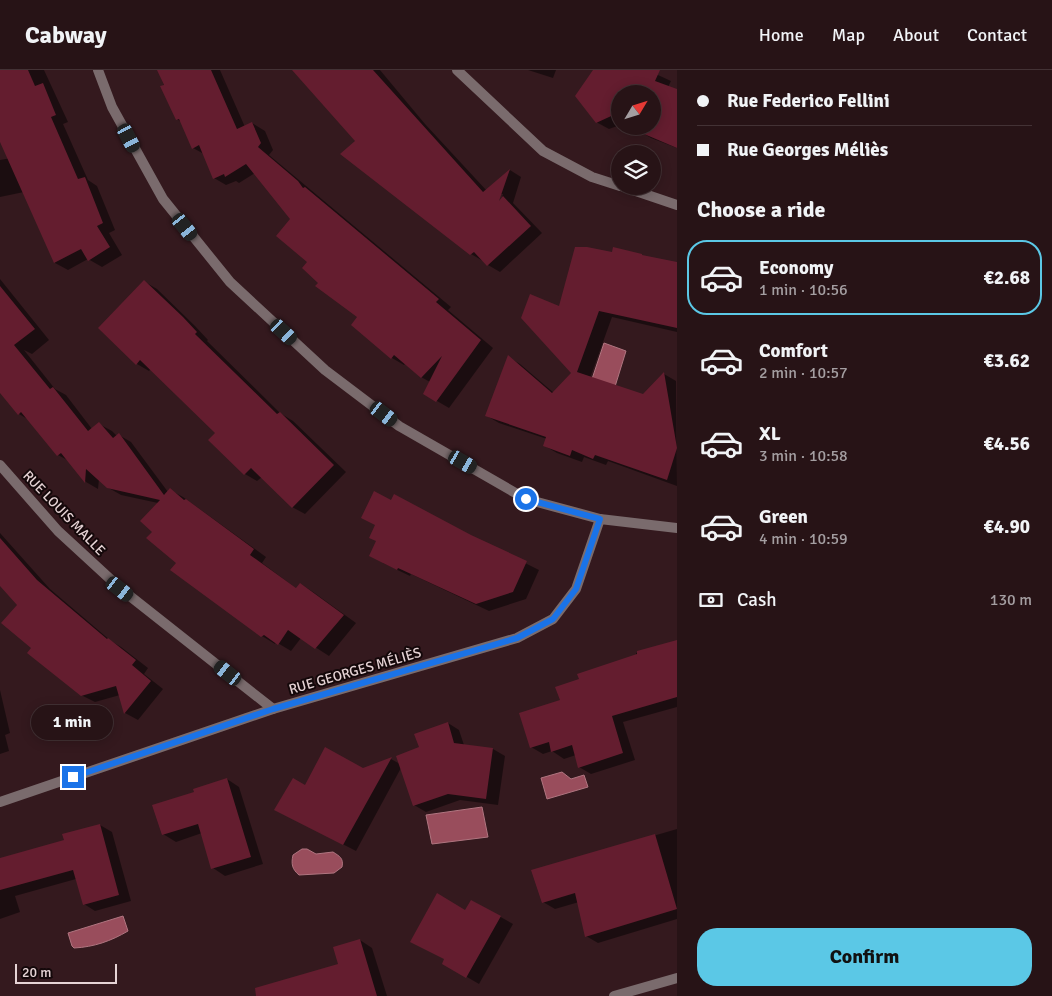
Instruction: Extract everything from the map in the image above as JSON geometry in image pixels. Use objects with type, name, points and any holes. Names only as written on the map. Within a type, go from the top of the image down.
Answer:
[{"type":"street","points":[[98,70],[112,107],[163,199],[230,282],[325,370],[399,426],[526,499],[600,519],[677,528]]},
{"type":"street","points":[[457,70],[543,151],[592,177],[611,183]]},
{"type":"street","points":[[647,195],[677,205]]},
{"type":"street","name":"RUE LOUIS MALLE","points":[[0,465],[58,531],[120,589],[273,709]]},
{"type":"street","name":"RUE GEORGES MÉLIÈS","points":[[0,802],[273,709],[517,638],[553,619],[576,589],[600,519]]},
{"type":"street","points":[[614,996],[677,978]]},
{"type":"shaded area","points":[[604,343],[626,351],[613,393],[590,385]]},
{"type":"shaded area","points":[[562,772],[571,779],[584,775],[588,787],[547,799],[541,778]]},
{"type":"shaded area","points":[[482,807],[488,837],[432,844],[426,815]]},
{"type":"shaded area","points":[[302,849],[307,849],[316,854],[333,852],[342,859],[342,867],[334,873],[299,875],[293,868],[292,858],[293,855]]},
{"type":"shaded area","points":[[123,916],[128,931],[109,941],[95,945],[74,948],[72,946],[68,933]]},
{"type":"building","points":[[0,70],[28,70],[35,86],[43,83],[56,115],[51,117],[78,179],[85,177],[103,223],[97,226],[110,247],[88,261],[81,249],[54,263],[0,142]]},
{"type":"building","points":[[157,70],[211,70],[237,129],[252,122],[261,143],[258,147],[298,181],[303,188],[305,187],[439,299],[436,302],[481,340],[436,402],[423,394],[442,356],[421,378],[394,355],[391,359],[351,325],[357,317],[315,286],[318,283],[302,268],[307,262],[276,236],[290,219],[246,164],[225,177],[224,174],[213,179],[199,145],[192,149],[179,119],[176,120],[160,86],[164,85]]},
{"type":"building","points":[[292,70],[373,70],[483,192],[510,169],[499,201],[503,196],[531,226],[487,266],[474,252],[470,255],[340,154],[355,141]]},
{"type":"building","points":[[593,70],[660,70],[655,81],[677,89],[677,148],[646,135],[661,135],[661,85],[611,85],[611,116],[596,123],[575,96]]},
{"type":"building","points":[[575,247],[587,247],[612,252],[613,247],[677,262],[677,328],[599,311],[577,372],[643,394],[664,372],[677,448],[667,480],[595,455],[593,459],[572,450],[570,456],[543,446],[546,437],[485,416],[508,355],[552,393],[571,373],[521,318],[530,294],[559,306]]},
{"type":"building","points":[[144,280],[183,317],[197,332],[195,334],[277,414],[280,412],[334,465],[292,508],[251,468],[244,475],[208,440],[215,433],[140,360],[136,365],[98,328]]},
{"type":"building","points":[[0,286],[35,329],[14,345],[50,389],[53,387],[88,431],[99,422],[113,438],[119,433],[164,495],[170,488],[254,549],[250,555],[296,588],[300,583],[344,615],[315,649],[288,630],[278,645],[264,635],[261,637],[170,570],[176,563],[146,538],[152,532],[140,521],[160,500],[107,488],[86,469],[85,483],[61,453],[57,456],[21,412],[18,415],[0,393]]},
{"type":"building","points":[[374,491],[391,500],[394,494],[471,535],[527,561],[513,592],[476,604],[369,556],[376,541],[369,538],[375,525],[361,518]]},
{"type":"building","points":[[0,538],[37,580],[107,639],[136,660],[132,665],[151,681],[124,714],[116,686],[81,696],[27,653],[31,648],[1,623],[17,605],[0,586]]},
{"type":"building","points":[[677,640],[677,697],[612,716],[623,753],[578,768],[572,745],[551,752],[549,742],[530,748],[519,713],[560,700],[555,687],[579,679],[577,674],[637,654],[637,651]]},
{"type":"building","points":[[448,722],[454,743],[493,748],[486,799],[448,794],[413,806],[396,756],[419,747],[414,734]]},
{"type":"building","points":[[325,747],[363,768],[392,757],[343,845],[274,810],[293,778],[305,785]]},
{"type":"building","points":[[227,778],[251,857],[211,869],[198,824],[162,835],[152,805],[194,792],[193,789]]},
{"type":"building","points":[[100,824],[119,895],[83,905],[73,870],[0,890],[0,858],[64,840],[62,834]]},
{"type":"building","points":[[655,834],[677,909],[585,937],[575,893],[542,903],[531,870]]},
{"type":"building","points":[[437,893],[465,910],[471,900],[501,916],[466,978],[442,964],[444,959],[410,942]]},
{"type":"building","points":[[360,939],[377,996],[256,996],[255,988],[338,964],[333,947]]},
{"type":"route","points":[[73,777],[273,709],[517,638],[553,619],[576,589],[600,519],[526,499]]}]
